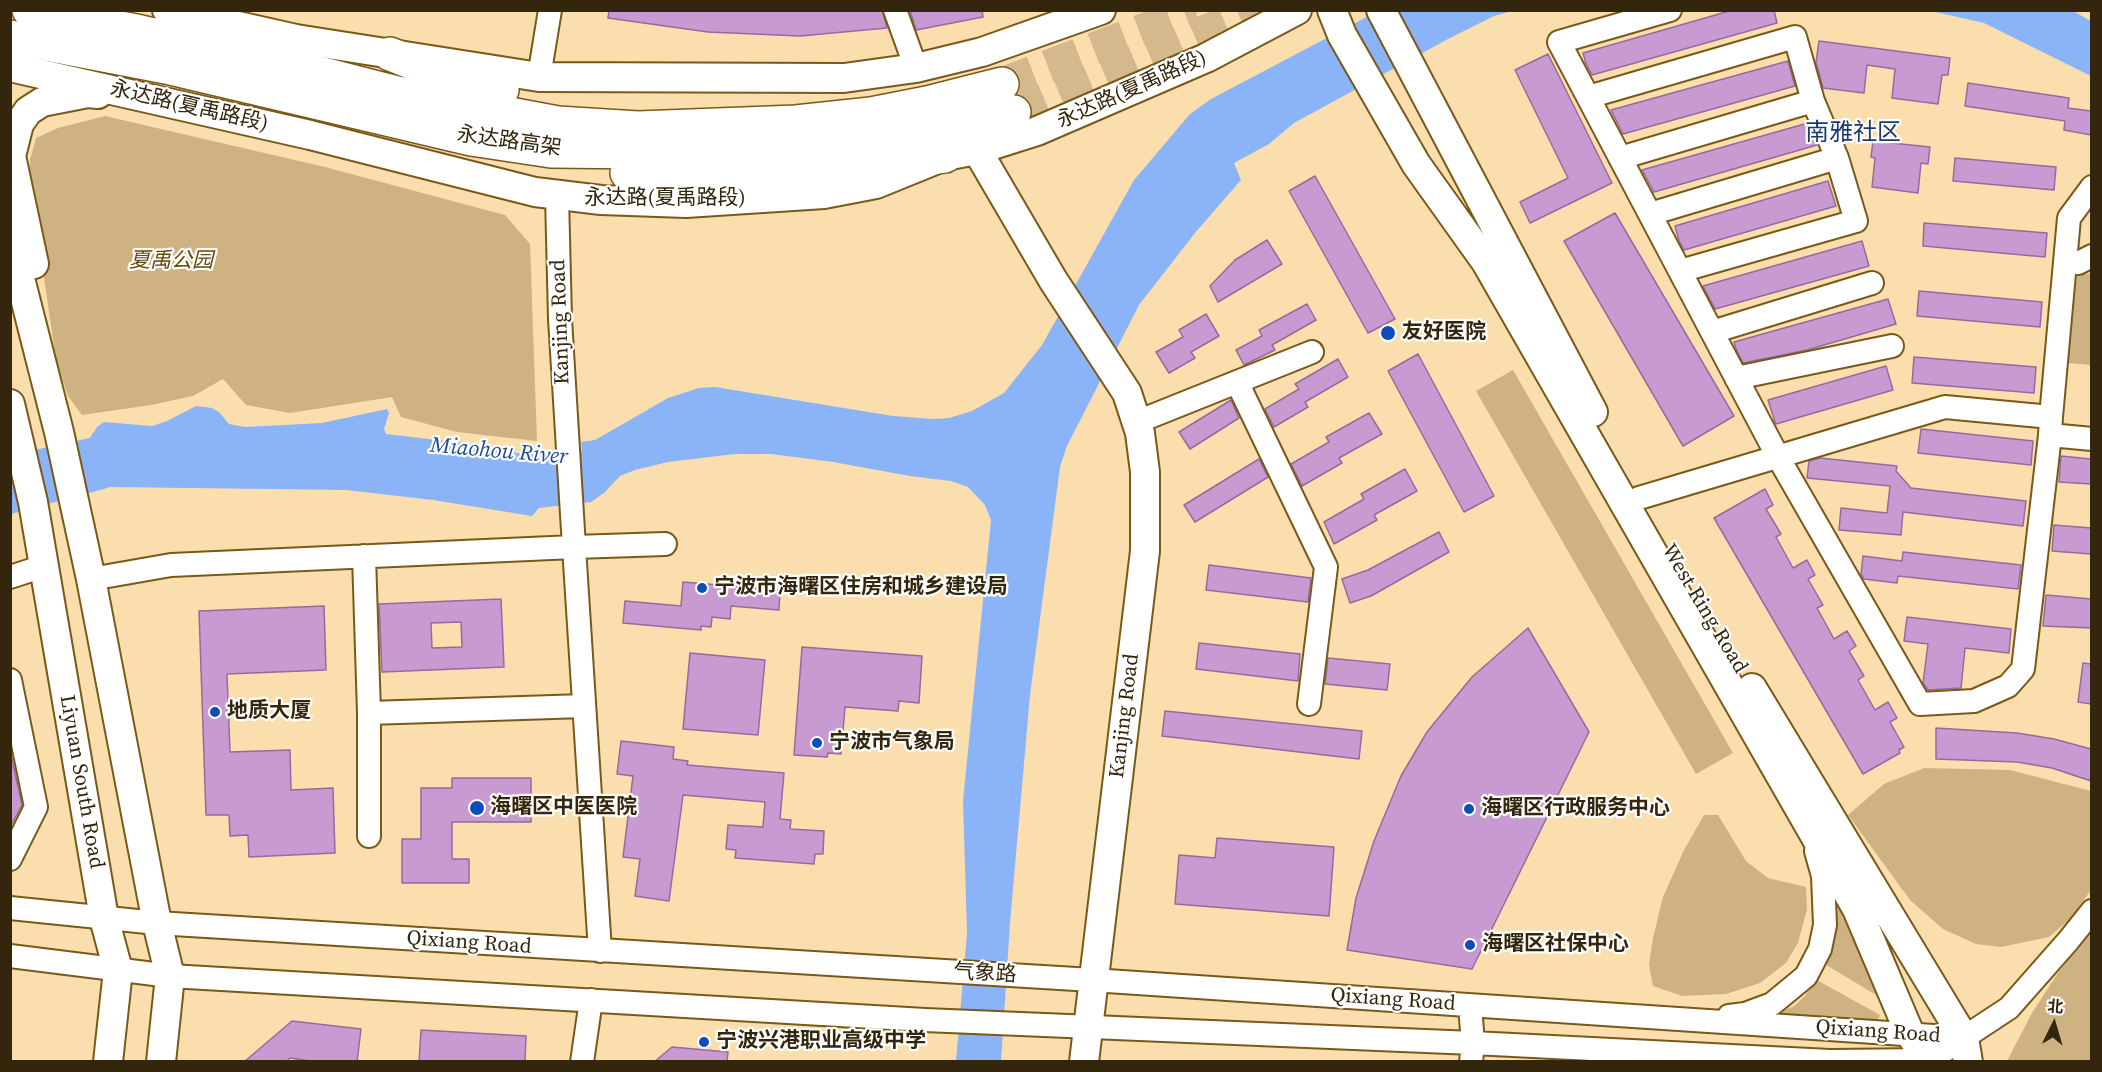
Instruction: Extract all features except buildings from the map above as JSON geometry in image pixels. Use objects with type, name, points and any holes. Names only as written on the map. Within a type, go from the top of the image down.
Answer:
[{"type":"highway","name":"永达路高架","points":[[10,37],[166,67],[281,77],[397,93],[558,123],[638,128],[796,122],[871,114],[927,104],[1008,98],[951,127],[836,146],[745,153],[551,151],[471,139],[281,77],[29,10]]},
{"type":"highway","points":[[390,54],[469,85],[570,102],[632,106],[742,104],[871,114]]},
{"type":"highway","points":[[281,77],[442,152],[540,167],[690,177],[814,172],[945,156]]},
{"type":"main road","points":[[167,10],[281,77],[390,54],[539,77],[844,78],[916,68],[982,52],[1101,10]]},
{"type":"main road","points":[[229,10],[281,77]]},
{"type":"main road","name":"永达路(夏禹路段)","points":[[10,67],[310,135],[488,181],[557,196],[687,203],[824,194],[876,184],[945,156],[977,150],[1037,131],[1206,58],[1297,10]]},
{"type":"main road","name":"West Ring Road","points":[[1381,10],[1663,541],[1966,1050]]},
{"type":"main road","name":"West Ring Road","points":[[1337,22],[1416,164],[1486,262],[1857,909],[1910,1034],[1930,1061]]},
{"type":"main road","points":[[37,346],[37,276],[11,156],[19,124],[28,111],[42,102],[60,98],[87,93],[147,97]]},
{"type":"main road","name":"Kanjing Road","points":[[977,150],[1053,280],[1127,393],[1140,433],[1145,472],[1145,551],[1084,1062]]},
{"type":"main road","points":[[10,239],[59,432],[91,579],[157,923],[170,976],[161,1062]]},
{"type":"main road","name":"Liyuan South Road","points":[[10,404],[33,502],[104,918],[118,970],[108,1062]]},
{"type":"street","points":[[539,77],[550,10]]},
{"type":"street","points":[[895,10],[916,68]]},
{"type":"street","points":[[1670,10],[1558,42],[1778,457],[1920,704],[1974,701],[2008,687],[2023,669],[2051,426],[2069,218],[2091,187]]},
{"type":"street","points":[[1588,97],[1795,37],[1813,101],[1837,158],[1856,221],[1680,272]]},
{"type":"street","points":[[1620,158],[1813,101]]},
{"type":"street","points":[[1650,214],[1837,158]]},
{"type":"street","name":"Kanjing Road","points":[[557,196],[560,319],[567,448],[600,951]]},
{"type":"street","points":[[1712,332],[1872,283]]},
{"type":"street","points":[[1736,378],[1892,346]]},
{"type":"street","points":[[1137,422],[1311,352]]},
{"type":"street","points":[[1237,382],[1326,567],[1309,704]]},
{"type":"street","points":[[1639,498],[1945,407],[2051,426],[2091,439]]},
{"type":"street","points":[[91,579],[171,565],[574,546],[665,544]]},
{"type":"street","points":[[364,556],[369,713],[369,836]]},
{"type":"street","points":[[10,577],[44,566]]},
{"type":"street","points":[[10,680],[36,807],[10,859]]},
{"type":"street","points":[[369,713],[584,706]]},
{"type":"street","points":[[1690,1020],[1754,1011],[1772,1004],[1806,976],[1820,949],[1825,925],[1823,876],[1811,829]]},
{"type":"street","name":"Qixiang Road","points":[[10,908],[157,923],[927,971]]},
{"type":"street","points":[[1966,1050],[2009,1008],[2068,941],[2091,911]]},
{"type":"street","points":[[10,956],[170,976],[591,1000],[582,1062]]},
{"type":"street","name":"气象路","points":[[927,971],[1042,976]]},
{"type":"street","name":"Qixiang Road","points":[[1042,976],[1910,1034],[1966,1050]]},
{"type":"street","name":"Qixiang Road","points":[[591,1000],[925,1020],[1087,1027],[1472,1052],[1930,1061],[1966,1050]]},
{"type":"street","points":[[1470,1006],[1472,1052]]},
{"type":"green space","name":"夏禹公园","points":[[105,116],[325,167],[505,215],[530,244],[537,441],[457,432],[401,417],[392,397],[290,413],[246,405],[223,379],[193,396],[82,415],[68,396],[56,360],[29,175],[30,160],[36,138],[58,128]]},
{"type":"green space","points":[[2077,273],[2091,274],[2091,365],[2068,363]]},
{"type":"green space","points":[[1513,370],[1733,753],[1696,774],[1476,391]]},
{"type":"green space","points":[[1924,768],[2010,770],[2091,791],[2091,890],[2070,919],[2049,937],[2001,947],[1976,944],[1943,929],[1910,900],[1848,815],[1884,784]]},
{"type":"green space","points":[[1704,815],[1718,815],[1746,861],[1768,878],[1806,887],[1807,909],[1798,943],[1786,963],[1760,983],[1726,994],[1682,996],[1653,986],[1649,965],[1663,897],[1684,850]]},
{"type":"green space","points":[[1838,907],[1882,984],[1886,1001],[1823,963],[1832,947]]},
{"type":"green space","points":[[2091,932],[2091,1061],[2007,1061],[2032,1013],[2058,973]]},
{"type":"green space","points":[[1815,979],[1880,1015],[1877,1022],[1764,1019],[1794,1006],[1806,995]]},
{"type":"water","name":"Miaohou River","points":[[1378,11],[1512,11],[1494,16],[1448,39],[1294,123],[1269,144],[1234,163],[1241,180],[1195,233],[1139,305],[1067,446],[1060,467],[1030,695],[1010,923],[1001,1061],[956,1061],[967,933],[963,801],[991,520],[985,505],[968,487],[951,481],[833,462],[771,454],[735,454],[668,462],[635,470],[620,476],[604,493],[591,502],[539,508],[532,516],[433,500],[346,490],[111,487],[11,514],[11,455],[90,438],[97,427],[104,422],[152,426],[196,406],[212,408],[219,412],[229,424],[245,427],[322,423],[387,409],[389,413],[384,429],[386,434],[514,449],[515,453],[542,455],[582,451],[581,442],[595,440],[668,398],[699,388],[715,387],[893,416],[949,418],[972,411],[1004,393],[1042,345],[1134,180],[1190,114],[1211,99]]},
{"type":"water","points":[[1931,11],[2073,11],[2091,21],[2091,76],[1984,23]]},
{"type":"tunnel","points":[[1002,84],[1195,10]]},
{"type":"tunnel","points":[[1014,112],[1256,10]]},
{"type":"place","name":"友好医院","points":[[1388,333]]},
{"type":"place","name":"宁波市海曙区住房和城乡建设局","points":[[702,588]]},
{"type":"place","name":"地质大厦","points":[[215,712]]},
{"type":"place","name":"宁波市气象局","points":[[817,743]]},
{"type":"place","name":"海曙区中医医院","points":[[477,808]]},
{"type":"place","name":"海曙区行政服务中心","points":[[1469,809]]},
{"type":"place","name":"海曙区社保中心","points":[[1470,945]]},
{"type":"place","name":"宁波兴港职业高级中学","points":[[704,1042]]},
{"type":"district","name":"南雅社区","points":[[1853,134]]}]
